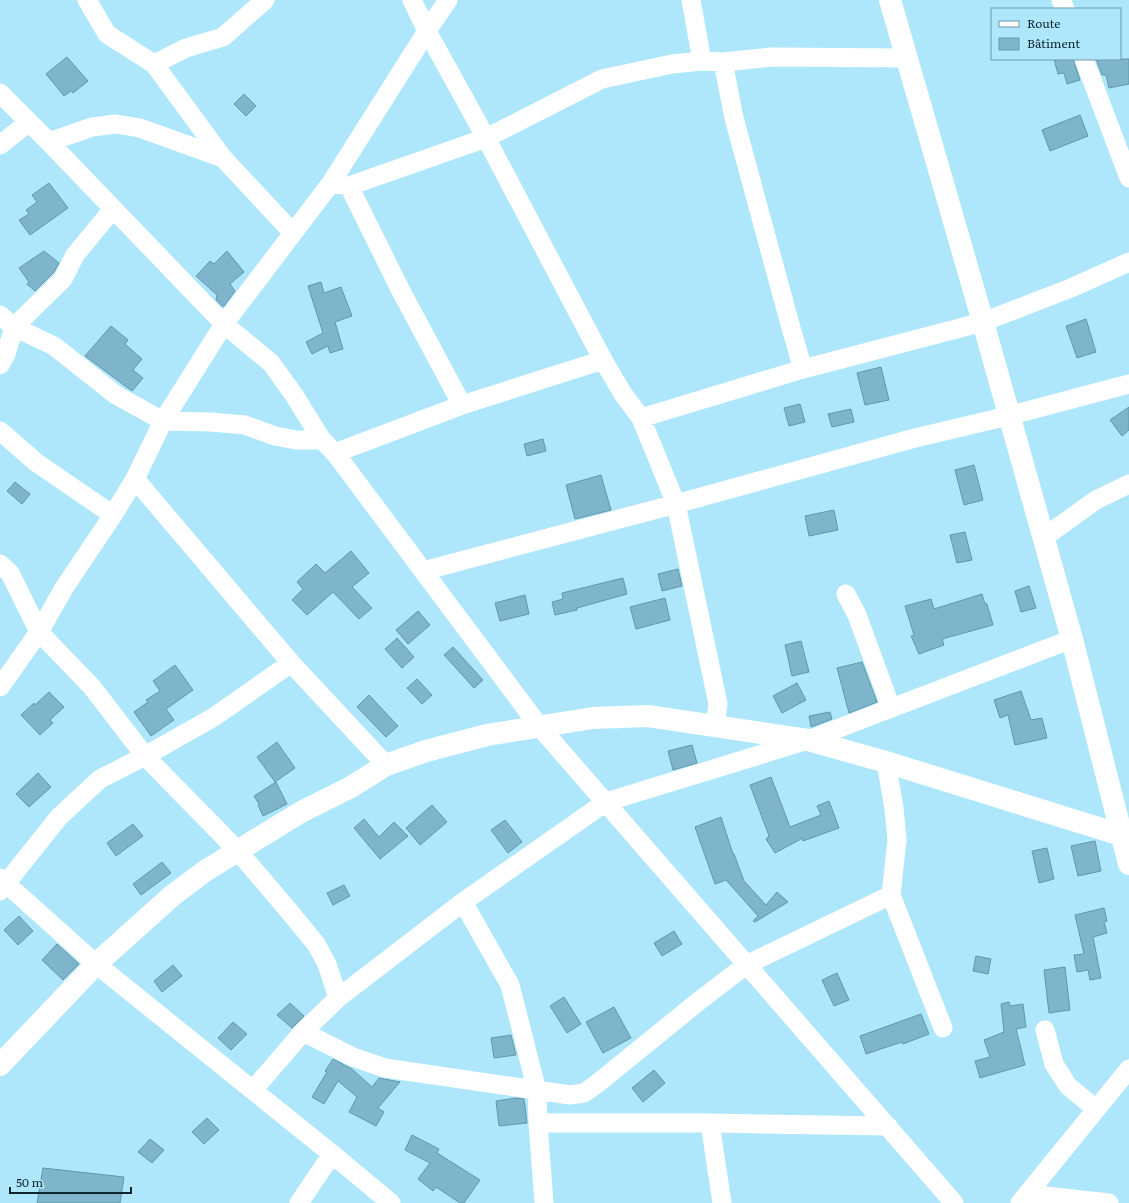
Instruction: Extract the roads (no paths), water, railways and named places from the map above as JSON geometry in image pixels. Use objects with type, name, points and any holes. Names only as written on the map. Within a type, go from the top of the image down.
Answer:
[{"type":"street","points":[[87,0],[107,34],[154,64],[223,158],[293,233]]},
{"type":"street","points":[[154,64],[186,48],[223,37],[265,0]]},
{"type":"street","points":[[412,0],[427,31],[486,138],[604,360],[623,394],[641,418],[676,504],[718,704],[715,726]]},
{"type":"street","points":[[0,687],[39,632],[64,588],[113,515],[135,479],[163,421],[224,324],[293,233],[340,184],[427,31],[448,0]]},
{"type":"street","points":[[691,0],[702,60]]},
{"type":"street","points":[[890,0],[983,322],[1008,416],[1072,639],[1125,836],[1129,864]]},
{"type":"street","points":[[340,184],[486,138],[602,79],[672,64],[702,60],[723,62],[774,57],[906,58]]},
{"type":"street","points":[[1084,60],[1129,178]]},
{"type":"street","points":[[723,62],[734,118],[803,369]]},
{"type":"street","points":[[0,93],[224,324],[271,363],[328,446],[539,726],[954,1203]]},
{"type":"street","points":[[0,145],[29,122]]},
{"type":"street","points":[[49,142],[92,127],[116,124],[140,128],[223,158]]},
{"type":"street","points":[[340,184],[401,291],[462,405]]},
{"type":"street","points":[[0,365],[6,354],[14,327],[63,279],[75,255],[114,210]]},
{"type":"street","points":[[641,418],[803,369],[983,322],[1071,288],[1129,262]]},
{"type":"street","points":[[0,315],[14,327],[54,346],[116,395],[163,421],[211,422],[245,425],[275,436],[328,446],[604,360]]},
{"type":"street","points":[[423,571],[676,504],[914,438],[1008,416],[1129,384]]},
{"type":"street","points":[[0,432],[37,463],[113,515]]},
{"type":"street","points":[[135,479],[292,663],[386,765]]},
{"type":"street","points":[[1043,538],[1096,500],[1129,484]]},
{"type":"street","points":[[0,564],[10,573],[39,632],[92,688],[145,756],[237,850],[316,944],[327,964],[338,998]]},
{"type":"street","points":[[846,594],[856,615],[891,708]]},
{"type":"street","points":[[253,1090],[303,1032],[338,998],[463,902],[606,802],[808,740],[1072,639]]},
{"type":"street","points":[[292,663],[214,717],[145,756],[100,778],[59,817],[2,884],[96,964],[391,1203]]},
{"type":"street","points":[[0,1065],[96,964],[173,895],[205,871],[301,812],[386,765],[426,751],[487,735],[593,718],[648,716],[808,740],[886,762],[1125,836]]},
{"type":"street","points":[[886,762],[894,808],[897,840],[891,895],[943,1028]]},
{"type":"street","points":[[303,1032],[353,1057],[385,1068],[538,1091],[570,1095],[584,1093],[604,1079],[699,1001],[746,965],[891,895]]},
{"type":"street","points":[[463,902],[510,986],[538,1091],[538,1123],[544,1203]]},
{"type":"street","points":[[1045,1030],[1054,1064],[1068,1086],[1096,1109]]},
{"type":"street","points":[[1024,1198],[1129,1069]]},
{"type":"street","points":[[538,1123],[710,1123],[888,1126]]},
{"type":"street","points":[[710,1123],[722,1203]]},
{"type":"street","points":[[299,1203],[332,1154]]},
{"type":"street","points":[[1024,1198],[1109,1203]]}]
